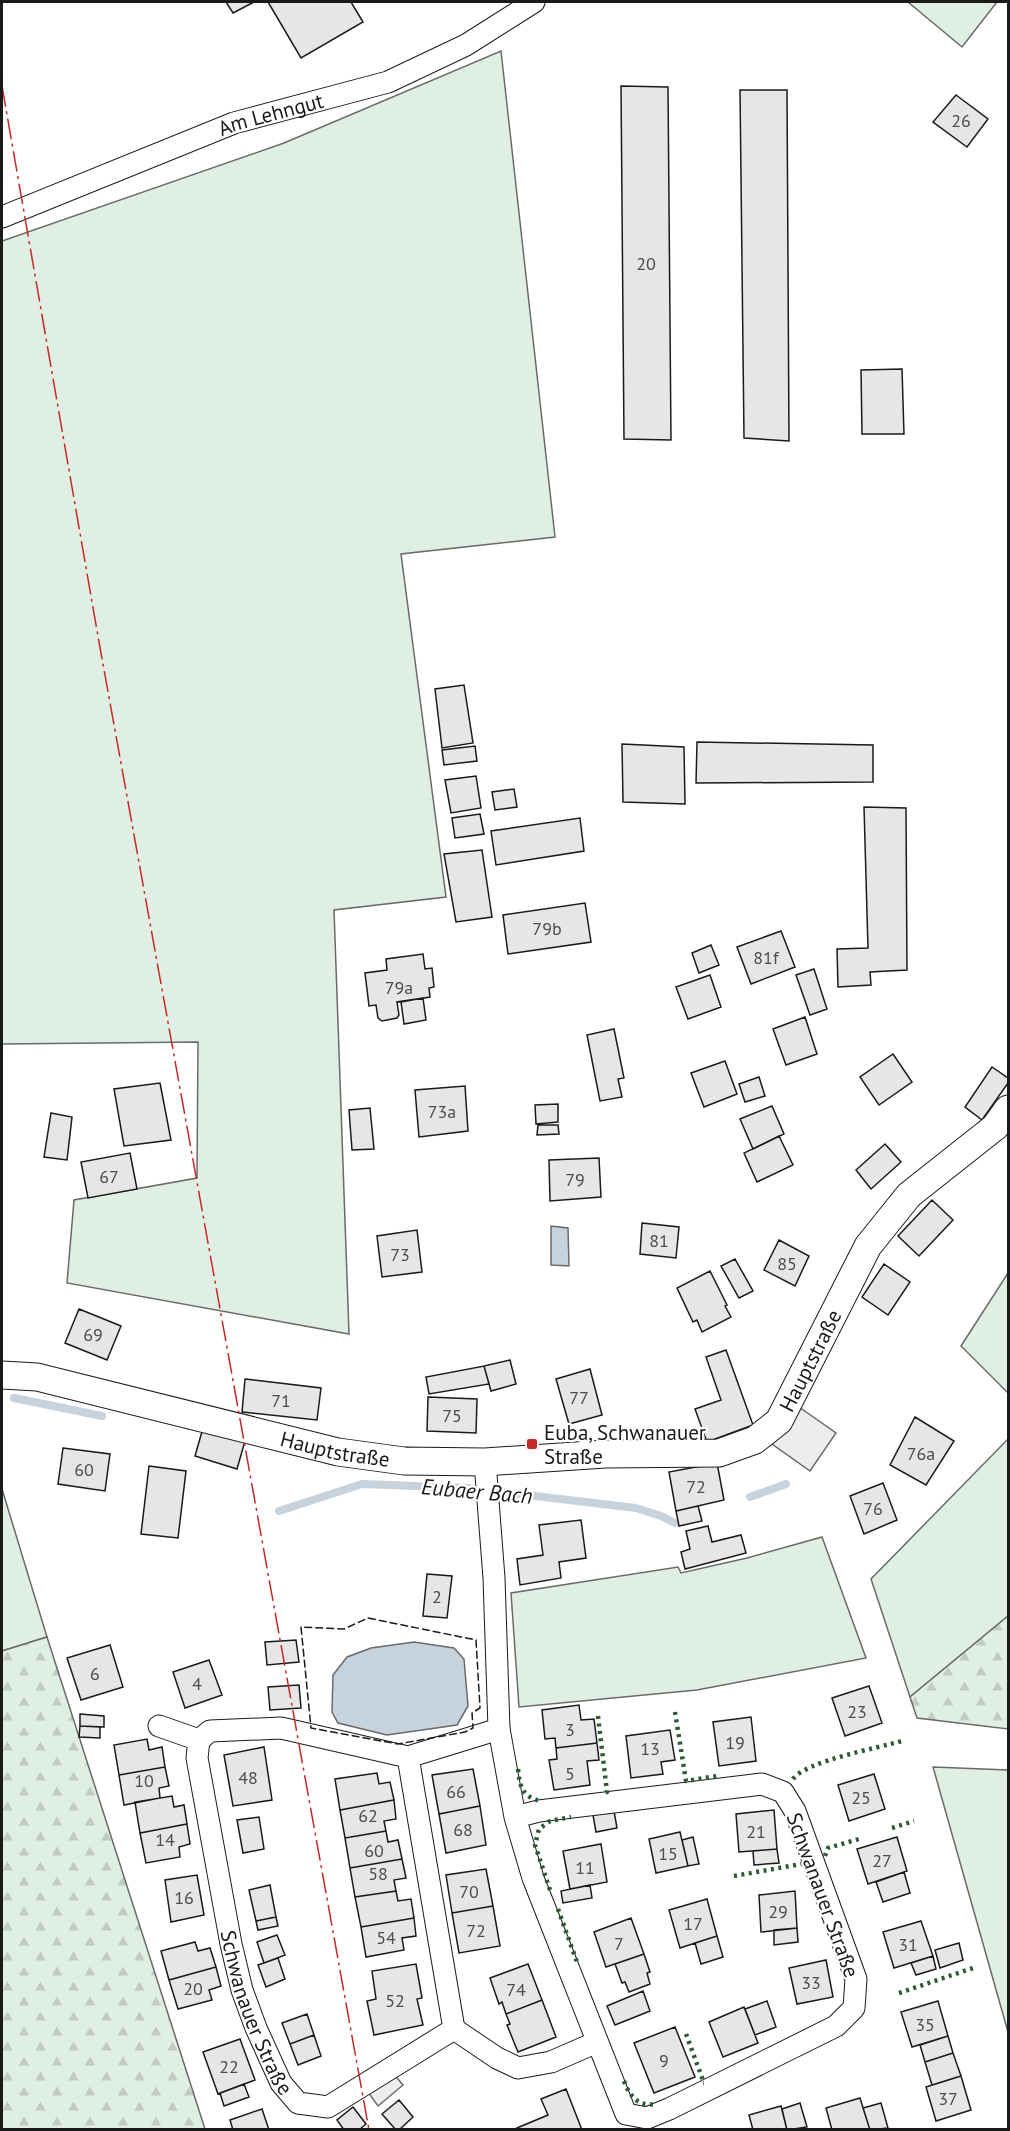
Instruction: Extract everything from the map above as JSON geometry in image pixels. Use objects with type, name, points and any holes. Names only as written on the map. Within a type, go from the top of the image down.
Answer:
[{"type":"street","name":"Am Lehngut","points":[[2,217],[234,123],[388,82],[465,45],[534,2]]},
{"type":"street","name":"Hauptstraße","points":[[2,1375],[37,1377],[338,1452],[404,1461],[485,1468],[604,1454],[719,1453],[755,1440],[779,1421],[868,1246],[909,1195],[995,1127],[1008,1109]]},
{"type":"street","name":"Schwanauer Straße","points":[[485,1468],[494,1578],[499,1730],[515,1818],[533,1878],[626,2114],[647,2118],[669,2109],[836,2026],[855,2008],[856,1978],[795,1811],[783,1792],[762,1784],[539,1811],[515,1818]]},
{"type":"street","points":[[159,1726],[199,1740],[210,1731],[281,1728],[408,1757],[499,1730]]},
{"type":"street","name":"Schwanauer Straße","points":[[199,1740],[197,1758],[231,1944],[242,1990],[281,2083],[298,2103],[328,2107],[454,2030]]},
{"type":"street","points":[[408,1757],[454,2030],[497,2058],[518,2068],[551,2062],[597,2042]]},
{"type":"green space","points":[[908,2],[997,2],[962,47]]},
{"type":"green space","points":[[501,51],[555,537],[401,554],[446,897],[334,910],[349,1334],[67,1283],[74,1200],[197,1178],[198,1042],[2,1044],[2,241],[284,143]]},
{"type":"green space","points":[[1008,1273],[1008,1393],[961,1346]]},
{"type":"green space","points":[[1008,1439],[1008,1616],[910,1697],[871,1579]]},
{"type":"green space","points":[[2,1489],[47,1637],[2,1651]]},
{"type":"green space","points":[[822,1537],[866,1658],[697,1690],[519,1707],[511,1593],[678,1567],[681,1573]]},
{"type":"green space","points":[[1008,1616],[1008,1729],[917,1718],[910,1697]]},
{"type":"green space","points":[[47,1637],[205,2129],[2,2129],[2,1651]]},
{"type":"green space","points":[[933,1767],[1008,1770],[1008,2032]]},
{"type":"shaded area","points":[[551,1226],[568,1228],[569,1266],[551,1265]]},
{"type":"shaded area","points":[[799,1407],[836,1433],[810,1471],[772,1444]]},
{"type":"shaded area","points":[[414,1642],[454,1648],[464,1659],[468,1706],[457,1725],[387,1735],[338,1723],[332,1712],[333,1675],[347,1657],[371,1648]]},
{"type":"shaded area","points":[[393,2073],[403,2085],[378,2106],[368,2092]]},
{"type":"building","points":[[226,2],[254,2],[233,13]]},
{"type":"building","points":[[268,2],[351,2],[363,22],[301,58]]},
{"type":"building","points":[[621,86],[668,87],[671,440],[624,439]]},
{"type":"building","points":[[740,90],[787,90],[789,441],[744,438]]},
{"type":"building","points":[[956,95],[988,119],[967,147],[933,122]]},
{"type":"building","points":[[902,369],[904,434],[862,434],[861,370]]},
{"type":"building","points":[[464,685],[473,743],[442,748],[435,689]]},
{"type":"building","points":[[697,742],[873,745],[873,782],[696,783]]},
{"type":"building","points":[[622,744],[684,747],[685,804],[623,802]]},
{"type":"building","points":[[475,746],[477,761],[444,765],[442,750]]},
{"type":"building","points":[[476,776],[481,808],[451,813],[445,780]]},
{"type":"building","points":[[514,789],[517,807],[495,810],[492,792]]},
{"type":"building","points":[[864,807],[906,808],[907,970],[870,972],[871,985],[838,987],[837,949],[868,948]]},
{"type":"building","points":[[480,814],[484,834],[455,838],[452,818]]},
{"type":"building","points":[[580,818],[584,851],[496,865],[491,831]]},
{"type":"building","points":[[482,850],[492,917],[456,922],[444,854]]},
{"type":"building","points":[[585,903],[591,942],[508,954],[503,915]]},
{"type":"building","points":[[781,931],[795,967],[751,984],[737,947]]},
{"type":"building","points":[[711,945],[719,965],[699,973],[692,953]]},
{"type":"building","points":[[423,954],[425,969],[432,968],[434,987],[429,988],[430,997],[397,1002],[399,1015],[397,1018],[382,1021],[378,1018],[376,1005],[369,1006],[365,973],[387,970],[386,959]]},
{"type":"building","points":[[814,969],[827,1009],[810,1015],[796,975]]},
{"type":"building","points":[[710,975],[721,1007],[688,1019],[676,987]]},
{"type":"building","points":[[423,998],[426,1020],[404,1024],[401,1002]]},
{"type":"building","points":[[805,1017],[817,1054],[786,1065],[773,1029]]},
{"type":"building","points":[[614,1029],[624,1078],[618,1079],[622,1097],[600,1101],[587,1035]]},
{"type":"building","points":[[893,1054],[912,1082],[879,1105],[860,1077]]},
{"type":"building","points":[[725,1061],[737,1094],[704,1107],[691,1073]]},
{"type":"building","points":[[992,1067],[1008,1078],[1008,1083],[982,1120],[965,1107]]},
{"type":"building","points":[[759,1077],[765,1096],[745,1102],[739,1084]]},
{"type":"building","points":[[160,1083],[171,1140],[124,1146],[114,1089]]},
{"type":"building","points":[[465,1086],[468,1131],[419,1137],[415,1090]]},
{"type":"building","points":[[558,1104],[558,1122],[536,1124],[535,1105]]},
{"type":"building","points":[[772,1106],[784,1134],[753,1149],[740,1119]]},
{"type":"building","points":[[370,1108],[374,1149],[352,1150],[349,1110]]},
{"type":"building","points":[[51,1113],[72,1117],[67,1160],[44,1157]]},
{"type":"building","points":[[538,1125],[558,1125],[559,1134],[537,1135]]},
{"type":"building","points":[[779,1136],[793,1165],[757,1182],[744,1153]]},
{"type":"building","points":[[885,1144],[901,1162],[871,1189],[856,1170]]},
{"type":"building","points":[[130,1153],[137,1189],[88,1198],[81,1162]]},
{"type":"building","points":[[599,1158],[601,1197],[550,1201],[549,1160]]},
{"type":"building","points":[[932,1200],[953,1220],[919,1256],[898,1236]]},
{"type":"building","points":[[642,1223],[679,1227],[676,1258],[640,1254]]},
{"type":"building","points":[[417,1230],[422,1272],[382,1277],[377,1236]]},
{"type":"building","points":[[779,1240],[809,1256],[795,1286],[764,1270]]},
{"type":"building","points":[[735,1259],[753,1291],[739,1298],[721,1266]]},
{"type":"building","points":[[884,1264],[910,1282],[888,1315],[862,1297]]},
{"type":"building","points":[[710,1271],[731,1317],[702,1332],[697,1320],[693,1322],[677,1288]]},
{"type":"building","points":[[79,1309],[121,1326],[107,1360],[65,1343]]},
{"type":"building","points":[[726,1350],[753,1425],[707,1442],[695,1409],[721,1400],[706,1357]]},
{"type":"building","points":[[510,1360],[516,1384],[491,1391],[484,1366]]},
{"type":"building","points":[[484,1366],[489,1384],[429,1394],[426,1377]]},
{"type":"building","points":[[590,1369],[602,1415],[569,1424],[556,1379]]},
{"type":"building","points":[[245,1379],[321,1388],[317,1420],[242,1412]]},
{"type":"building","points":[[428,1397],[477,1399],[476,1433],[427,1431]]},
{"type":"building","points":[[915,1417],[954,1441],[926,1485],[890,1465]]},
{"type":"building","points":[[203,1428],[245,1441],[237,1469],[195,1456]]},
{"type":"building","points":[[63,1448],[110,1454],[105,1491],[58,1484]]},
{"type":"building","points":[[717,1463],[724,1500],[676,1511],[669,1472]]},
{"type":"building","points":[[149,1466],[186,1471],[178,1538],[141,1534]]},
{"type":"building","points":[[883,1483],[897,1520],[864,1534],[850,1496]]},
{"type":"building","points":[[698,1506],[702,1521],[679,1526],[676,1511]]},
{"type":"building","points":[[581,1520],[586,1558],[559,1562],[561,1578],[520,1585],[517,1559],[543,1555],[539,1525]]},
{"type":"building","points":[[708,1526],[712,1542],[741,1535],[746,1553],[685,1569],[681,1552],[690,1549],[686,1531]]},
{"type":"building","points":[[427,1574],[452,1576],[447,1618],[423,1616]]},
{"type":"building","points":[[296,1640],[299,1662],[267,1665],[265,1642]]},
{"type":"building","points":[[110,1645],[123,1687],[81,1700],[67,1658]]},
{"type":"building","points":[[209,1660],[222,1695],[185,1708],[173,1672]]},
{"type":"building","points":[[299,1685],[301,1708],[270,1710],[268,1687]]},
{"type":"building","points":[[869,1686],[882,1723],[845,1736],[832,1698]]},
{"type":"building","points":[[579,1705],[581,1720],[594,1719],[597,1743],[556,1748],[555,1738],[545,1739],[542,1710]]},
{"type":"building","points":[[80,1714],[104,1716],[104,1727],[80,1726]]},
{"type":"building","points":[[751,1717],[756,1761],[719,1766],[713,1722]]},
{"type":"building","points":[[80,1726],[100,1727],[100,1738],[79,1737]]},
{"type":"building","points":[[670,1730],[675,1760],[661,1762],[663,1774],[631,1778],[626,1736]]},
{"type":"building","points":[[147,1739],[149,1750],[162,1747],[165,1767],[119,1775],[114,1745]]},
{"type":"building","points":[[597,1743],[599,1760],[587,1761],[590,1785],[554,1790],[549,1760],[557,1759],[556,1748]]},
{"type":"building","points":[[264,1747],[272,1800],[233,1806],[224,1755]]},
{"type":"building","points":[[165,1767],[169,1786],[159,1788],[160,1798],[124,1805],[119,1775]]},
{"type":"building","points":[[473,1769],[480,1806],[439,1814],[432,1775]]},
{"type":"building","points":[[377,1773],[379,1784],[390,1782],[394,1800],[340,1810],[335,1779]]},
{"type":"building","points":[[874,1774],[885,1809],[849,1821],[838,1785]]},
{"type":"building","points":[[172,1796],[174,1807],[184,1805],[187,1824],[140,1833],[135,1802]]},
{"type":"building","points":[[394,1800],[396,1819],[384,1821],[386,1831],[345,1838],[340,1810]]},
{"type":"building","points":[[480,1806],[486,1845],[446,1853],[439,1814]]},
{"type":"building","points":[[774,1810],[777,1849],[739,1852],[736,1814]]},
{"type":"building","points":[[614,1811],[617,1828],[596,1832],[593,1815]]},
{"type":"building","points":[[259,1817],[264,1849],[243,1853],[237,1820]]},
{"type":"building","points":[[187,1824],[190,1844],[179,1847],[180,1857],[146,1863],[140,1833]]},
{"type":"building","points":[[386,1831],[388,1842],[398,1840],[402,1859],[350,1868],[345,1838]]},
{"type":"building","points":[[680,1832],[688,1866],[656,1873],[649,1839]]},
{"type":"building","points":[[693,1837],[699,1864],[688,1866],[682,1840]]},
{"type":"building","points":[[897,1837],[907,1871],[868,1884],[857,1849]]},
{"type":"building","points":[[601,1844],[607,1882],[570,1889],[563,1851]]},
{"type":"building","points":[[777,1849],[779,1863],[754,1865],[753,1851]]},
{"type":"building","points":[[402,1859],[406,1878],[394,1880],[396,1891],[355,1897],[350,1868]]},
{"type":"building","points":[[486,1869],[493,1906],[452,1913],[446,1875]]},
{"type":"building","points":[[904,1872],[910,1893],[883,1902],[876,1882]]},
{"type":"building","points":[[197,1875],[204,1915],[171,1922],[165,1880]]},
{"type":"building","points":[[270,1885],[276,1917],[256,1921],[249,1890]]},
{"type":"building","points":[[590,1885],[592,1898],[563,1903],[561,1891]]},
{"type":"building","points":[[396,1891],[398,1901],[411,1899],[414,1918],[361,1927],[355,1897]]},
{"type":"building","points":[[795,1891],[797,1928],[761,1932],[759,1895]]},
{"type":"building","points":[[707,1899],[717,1936],[680,1948],[669,1910]]},
{"type":"building","points":[[493,1906],[500,1946],[459,1953],[452,1913]]},
{"type":"building","points":[[276,1917],[278,1926],[258,1930],[256,1921]]},
{"type":"building","points":[[414,1918],[416,1936],[402,1938],[404,1950],[366,1957],[361,1927]]},
{"type":"building","points":[[631,1918],[644,1954],[606,1967],[594,1932]]},
{"type":"building","points":[[921,1921],[933,1956],[894,1968],[883,1932]]},
{"type":"building","points":[[797,1928],[798,1942],[774,1945],[774,1930]]},
{"type":"building","points":[[277,1935],[285,1955],[264,1963],[257,1942]]},
{"type":"building","points":[[717,1936],[723,1957],[701,1964],[695,1943]]},
{"type":"building","points":[[195,1942],[198,1951],[210,1948],[216,1967],[169,1980],[161,1951]]},
{"type":"building","points":[[959,1943],[963,1960],[940,1968],[935,1950]]},
{"type":"building","points":[[644,1954],[650,1972],[647,1973],[650,1984],[629,1992],[625,1982],[622,1983],[615,1964]]},
{"type":"building","points":[[933,1956],[936,1969],[916,1975],[911,1963]]},
{"type":"building","points":[[278,1958],[285,1979],[266,1987],[258,1965]]},
{"type":"building","points":[[826,1960],[833,1997],[797,2004],[789,1968]]},
{"type":"building","points":[[416,1964],[422,1998],[417,1999],[423,2025],[374,2035],[367,2001],[376,1999],[372,1971]]},
{"type":"building","points":[[528,1964],[542,2000],[506,2014],[502,2002],[499,2004],[490,1978]]},
{"type":"building","points":[[216,1967],[221,1986],[209,1990],[212,2000],[178,2009],[169,1980]]},
{"type":"building","points":[[643,1991],[650,2011],[615,2025],[607,2006]]},
{"type":"building","points":[[542,2000],[556,2037],[518,2052],[507,2025],[510,2024],[506,2014]]},
{"type":"building","points":[[767,2001],[776,2027],[755,2035],[745,2009]]},
{"type":"building","points":[[938,2001],[948,2036],[912,2047],[901,2012]]},
{"type":"building","points":[[744,2007],[758,2043],[723,2057],[709,2022]]},
{"type":"building","points":[[307,2014],[314,2035],[290,2044],[282,2023]]},
{"type":"building","points":[[675,2027],[695,2077],[654,2093],[634,2043]]},
{"type":"building","points":[[314,2035],[321,2056],[298,2065],[290,2044]]},
{"type":"building","points":[[948,2036],[953,2053],[925,2062],[920,2045]]},
{"type":"building","points":[[240,2039],[255,2080],[218,2094],[203,2052]]},
{"type":"building","points":[[953,2053],[961,2076],[932,2085],[925,2062]]},
{"type":"building","points":[[961,2076],[971,2110],[936,2121],[926,2087]]},
{"type":"building","points":[[244,2084],[249,2097],[224,2106],[220,2093]]},
{"type":"building","points":[[566,2089],[582,2130],[518,2130],[517,2128],[548,2115],[541,2099]]},
{"type":"building","points":[[860,2098],[870,2130],[832,2130],[826,2108]]},
{"type":"building","points":[[399,2100],[413,2117],[399,2130],[396,2130],[382,2114]]},
{"type":"building","points":[[800,2103],[807,2127],[787,2130],[782,2109]]},
{"type":"building","points":[[881,2103],[888,2128],[870,2130],[863,2108]]},
{"type":"building","points":[[781,2106],[787,2130],[753,2130],[749,2115]]},
{"type":"building","points":[[353,2107],[366,2124],[359,2130],[344,2130],[337,2120]]},
{"type":"building","points":[[262,2109],[269,2130],[233,2130],[230,2120]]},
{"type":"waterway","points":[[14,1398],[102,1416]]},
{"type":"waterway","name":"Eubaer Bach","points":[[279,1511],[362,1484],[468,1488],[636,1508],[675,1523]]},
{"type":"waterway","points":[[750,1497],[786,1484]]},
{"type":"hedge","points":[[675,1712],[686,1781],[717,1776]]},
{"type":"hedge","points":[[598,1716],[607,1792],[603,1793]]},
{"type":"hedge","points":[[793,1779],[800,1772],[812,1766],[902,1741]]},
{"type":"hedge","points":[[518,1769],[523,1790],[530,1797],[541,1801]]},
{"type":"hedge","points":[[550,1890],[535,1845],[539,1829],[550,1821],[571,1817]]},
{"type":"hedge","points":[[892,1828],[914,1821]]},
{"type":"hedge","points":[[825,1856],[828,1848],[859,1839]]},
{"type":"hedge","points":[[734,1876],[807,1863]]},
{"type":"hedge","points":[[558,1909],[578,1965]]},
{"type":"hedge","points":[[899,1993],[973,1968]]},
{"type":"hedge","points":[[686,2034],[703,2083]]},
{"type":"hedge","points":[[624,2081],[634,2098],[643,2104],[654,2104]]},
{"type":"fence","points":[[368,1618],[476,1640],[480,1708],[472,1713],[473,1728],[465,1732],[398,1744],[311,1728],[301,1627],[344,1629],[368,1618]]},
{"type":"power","points":[[2,86],[99,642],[369,2130]]},
{"type":"place","name":"Euba, Schwanauer Straße","points":[[532,1444]]}]
